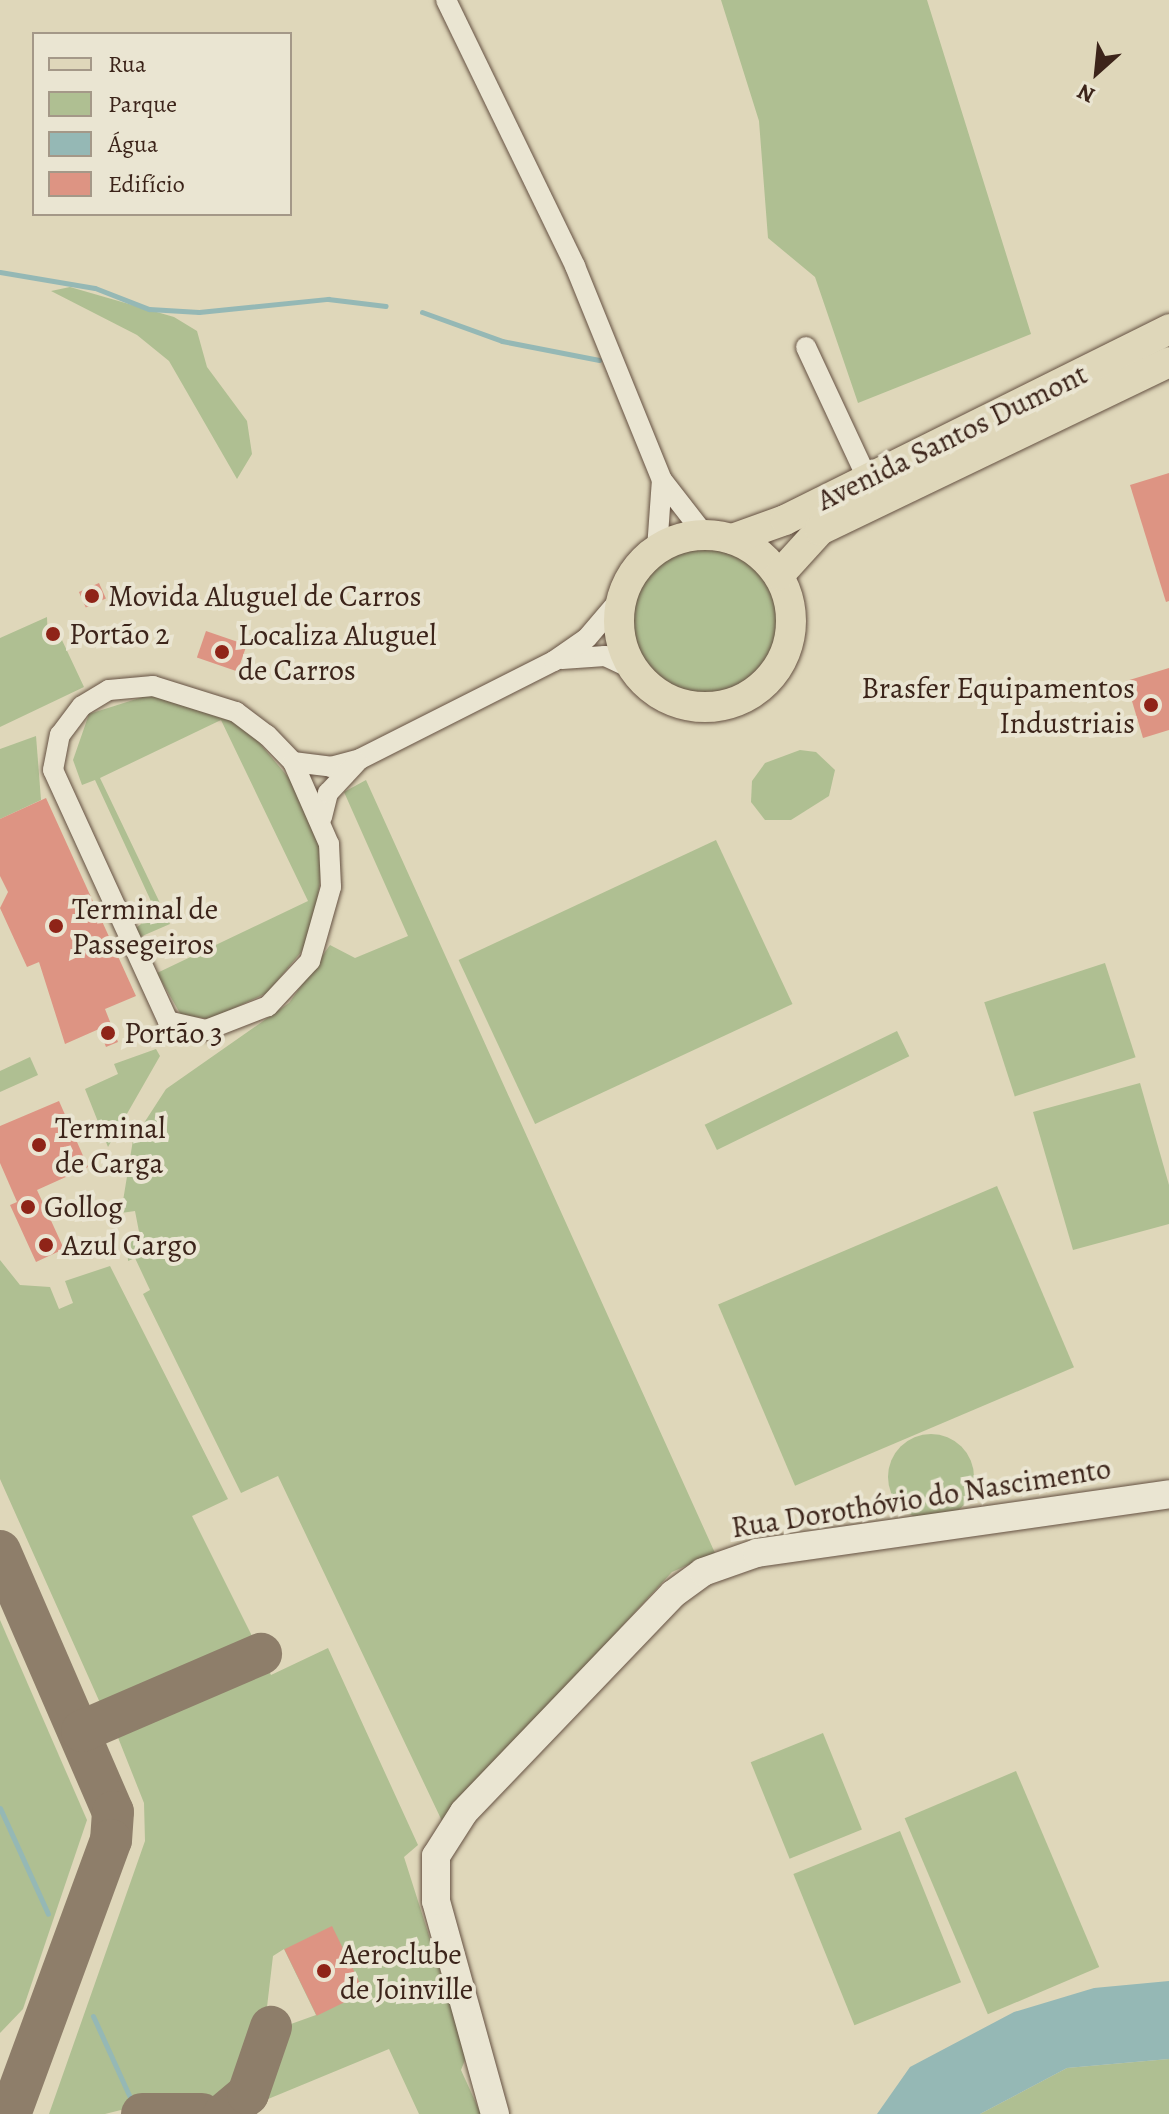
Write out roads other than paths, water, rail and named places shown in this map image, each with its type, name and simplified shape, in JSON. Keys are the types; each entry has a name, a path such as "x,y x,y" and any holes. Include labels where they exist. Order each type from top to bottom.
{"main road":[{"name":"Avenida Santos Dumont","path":"718,536 868,480 1169,329"},
{"name":"Avenida Santos Dumont","path":"779,575 820,530 1169,362"},
{"path":"718,536 779,575 792,627 786,654 751,695 698,707 673,701 633,669 620,635 621,598 657,549 718,536"}],"street":[{"path":"446,0 575,266 662,480 718,536"},
{"path":"806,347 868,480"},
{"path":"657,549 662,480"},
{"path":"293,762 331,767 360,759 554,661 587,638 621,598"},
{"path":"554,661 605,656 633,669"},
{"path":"153,686 236,712 293,762 322,817 331,887 310,961 268,1006 232,1023 206,1030 168,1021 58,792 60,735 100,694 153,686"},
{"path":"322,817 328,793 360,759"},
{"name":"Rua Dorothóvio do Nascimento","path":"495,2114 436,1901 434,1866 464,1812 703,1572 757,1553 1169,1494"}],"water":[{"path":"1169,1981 1169,2059 1067,2068 980,2114 877,2114 910,2067 1014,2012 1094,1988"}],"waterway":[{"path":"0,272 95,288 149,309 199,312 328,299 386,306"},
{"path":"422,312 502,341 599,360"},
{"path":"0,1808 48,1914"},
{"path":"93,2016 129,2095"}],"place":[{"name":"Movida Aluguel de Carros","path":"92,596"},
{"name":"Portão 2","path":"53,634"},
{"name":"Localiza Aluguel de Carros","path":"222,652"},
{"name":"Brasfer Equipamentos Industriais","path":"1151,705"},
{"name":"Terminal de Passegeiros","path":"56,926"},
{"name":"Portão 3","path":"108,1033"},
{"name":"Terminal de Carga","path":"39,1145"},
{"name":"Gollog","path":"28,1207"},
{"name":"Azul Cargo","path":"46,1245"},
{"name":"Aeroclube de Joinville","path":"324,1971"}]}
